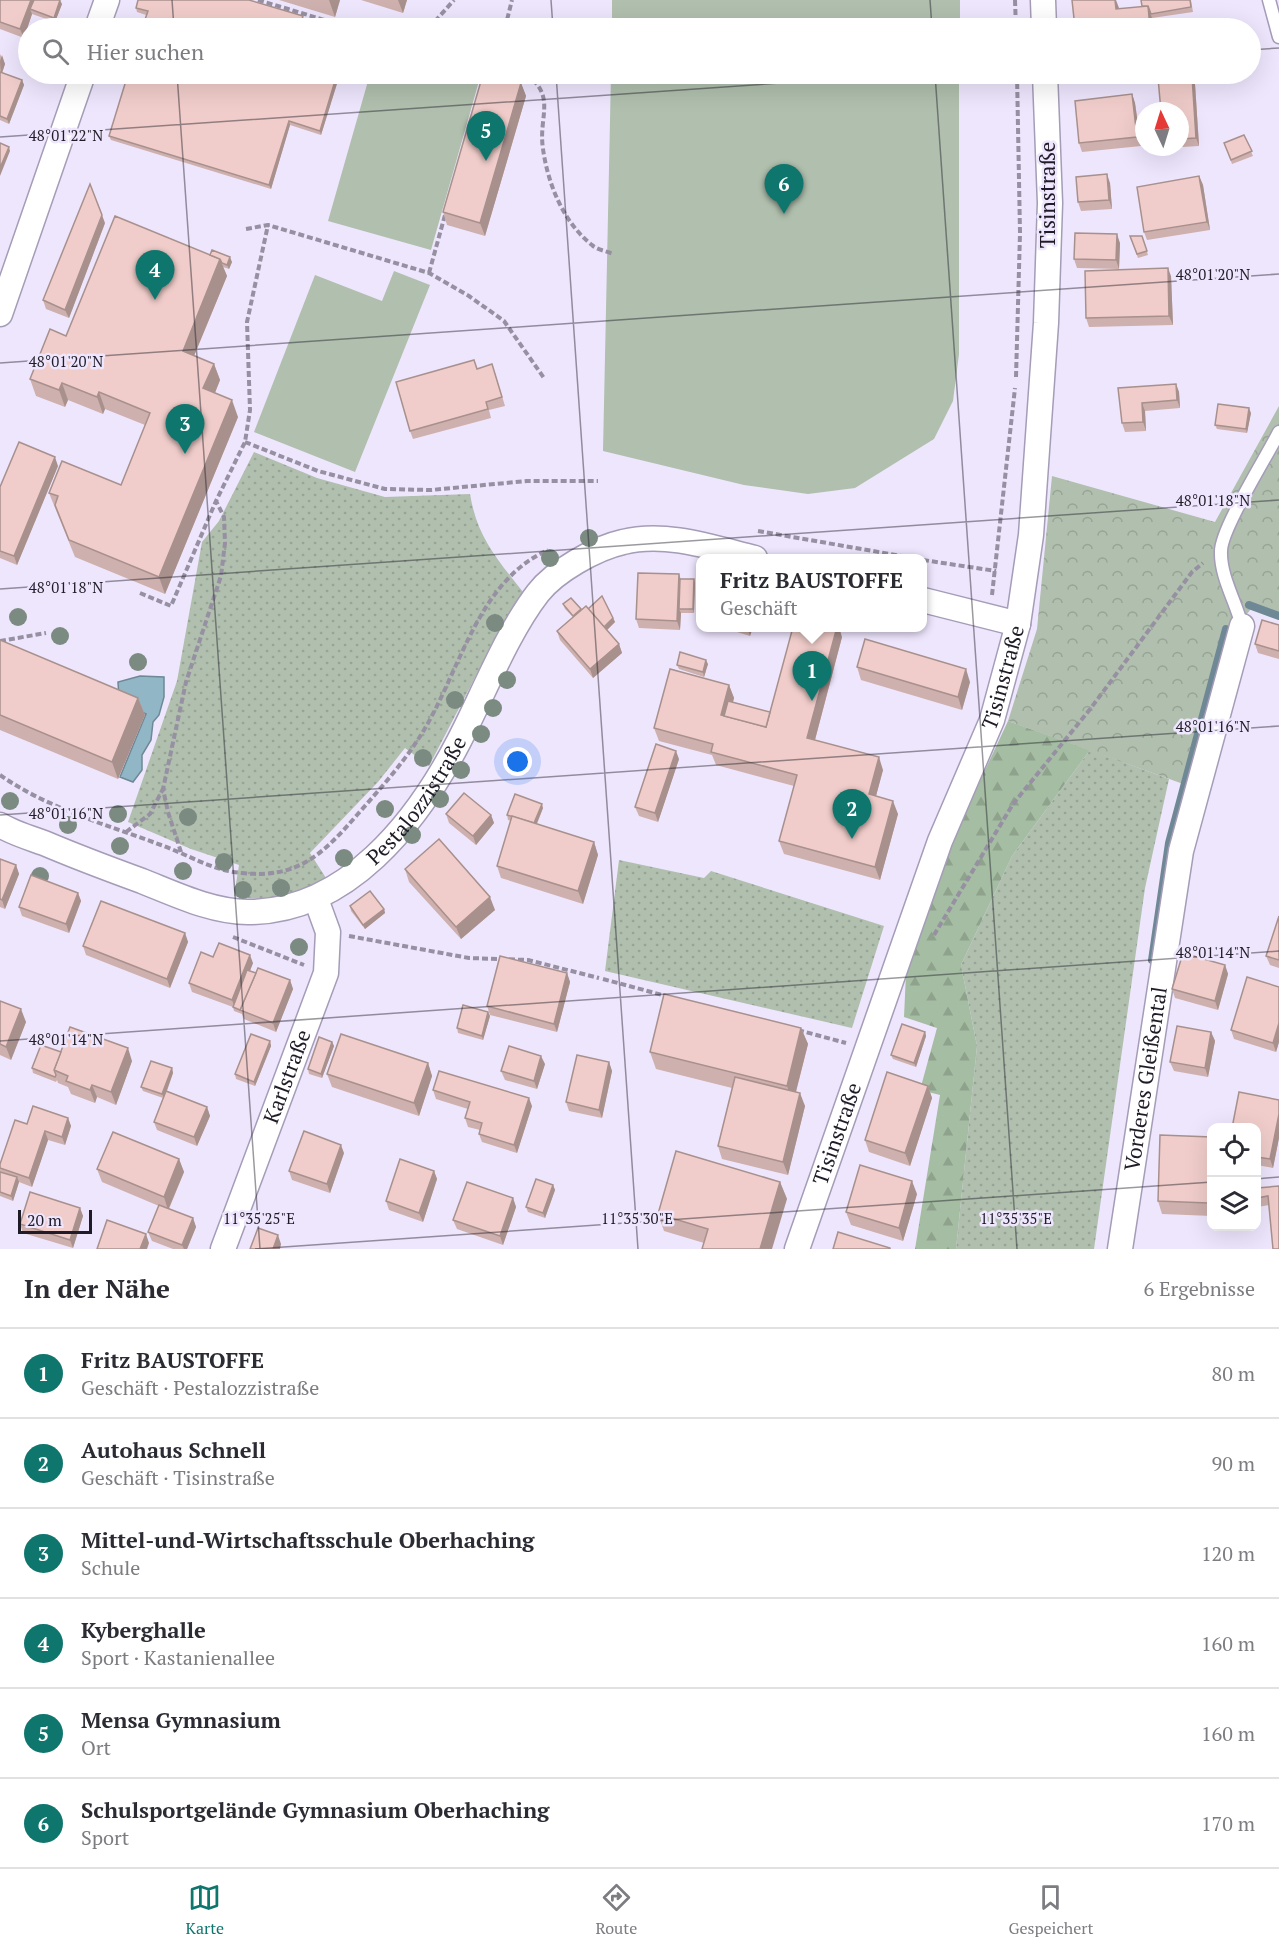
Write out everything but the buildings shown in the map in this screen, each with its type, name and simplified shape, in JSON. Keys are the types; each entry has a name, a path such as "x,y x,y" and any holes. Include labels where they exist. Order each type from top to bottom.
{"street":[{"path":"101,18 107,0"},
{"path":"1042,0 1043,18"},
{"path":"0,314 80,84"},
{"name":"Tisinstraße","path":"796,1249 940,841 992,720 1018,624 1031,535 1046,323 1050,203 1045,84"},
{"name":"Pestalozzistraße","path":"0,825 197,902 245,913 290,909 340,887 372,860 420,806 458,743 504,650 539,592 577,560 624,542 663,539 703,545 739,554"},
{"path":"927,601 1018,624"},
{"name":"Vorderes Gleißental","path":"1120,1249 1181,851 1242,626"},
{"name":"Karlstraße","path":"223,1249 326,973 328,932 316,899"}],"lane":[{"path":"1269,0 1279,37"},
{"name":"Vorderes Gleißental","path":"1242,626 1224,573 1221,550 1227,529 1279,432"}],"path":[{"path":"258,0 318,18"},
{"path":"436,18 454,0"},
{"path":"508,18 513,0"},
{"path":"1015,0 1016,18"},
{"path":"539,84 546,98 543,148 556,201 593,247 613,254"},
{"path":"988,616 996,571 1016,381 1020,233 1017,84"},
{"path":"429,273 448,207"},
{"path":"140,593 171,606 216,501 245,442 250,410 247,322 268,225"},
{"path":"246,229 268,225 429,273 469,296 504,321 544,378"},
{"path":"245,442 318,471 385,489 431,490 527,480 598,481"},
{"path":"182,853 163,789 165,769 186,682 221,576 225,543 224,517 216,501"},
{"path":"934,936 1013,804 1091,708 1192,572 1221,550"},
{"path":"927,561 996,571"},
{"path":"0,775 25,793 182,853 211,867 241,873 286,871 316,858 384,784 418,740 482,614 517,569"},
{"path":"0,641 45,633"},
{"path":"125,832 150,814 163,789"},
{"path":"328,932 469,958 528,960 668,996"},
{"path":"793,1029 838,1041"}],"green space":[{"path":"612,0 960,0 960,18 612,18"},
{"path":"367,84 478,84 431,250 328,221"},
{"path":"611,84 959,84 959,354 953,401 934,439 855,488 808,494 744,485 603,451"},
{"path":"394,271 430,285 355,472 254,432 315,275 382,301"},
{"path":"1279,406 1279,619 1251,609 1231,633 1186,785 1008,721 1037,629 1052,476 1215,522"},
{"path":"254,452 317,478 385,497 470,494 478,523 489,547 523,592 495,639 429,766 405,748 378,782 310,853 326,878 292,893 259,899 234,896 239,865 191,849 128,822 177,681 202,542 219,521"},
{"path":"1008,721 1090,750 1012,856 961,965 977,1046 956,1249 915,1249 940,1095 920,1090 937,1028 904,1017 906,973 950,845"},
{"path":"1090,750 1169,779 1145,888 1094,1249 956,1249 977,1046 961,965 1012,856"},
{"path":"619,860 704,878 711,871 884,926 852,1028 605,971"}],"water":[{"path":"140,676 164,677 164,697 159,715 153,722 151,740 142,755 142,770 133,782 120,777 146,714 128,706 119,698 118,682"}],"waterway":[{"path":"1249,605 1279,616"},
{"path":"1152,960 1169,843 1226,629"}],"place":[{"name":"Mensa Gymnasium","path":"486,161"},
{"name":"Schulsportgelände Gymnasium Oberhaching","path":"784,214"},
{"name":"Kyberghalle","path":"155,300"},
{"name":"Mittel-und-Wirtschaftsschule Oberhaching","path":"185,454"},
{"name":"Fritz BAUSTOFFE","path":"812,701"},
{"name":"Autohaus Schnell","path":"852,839"}]}
